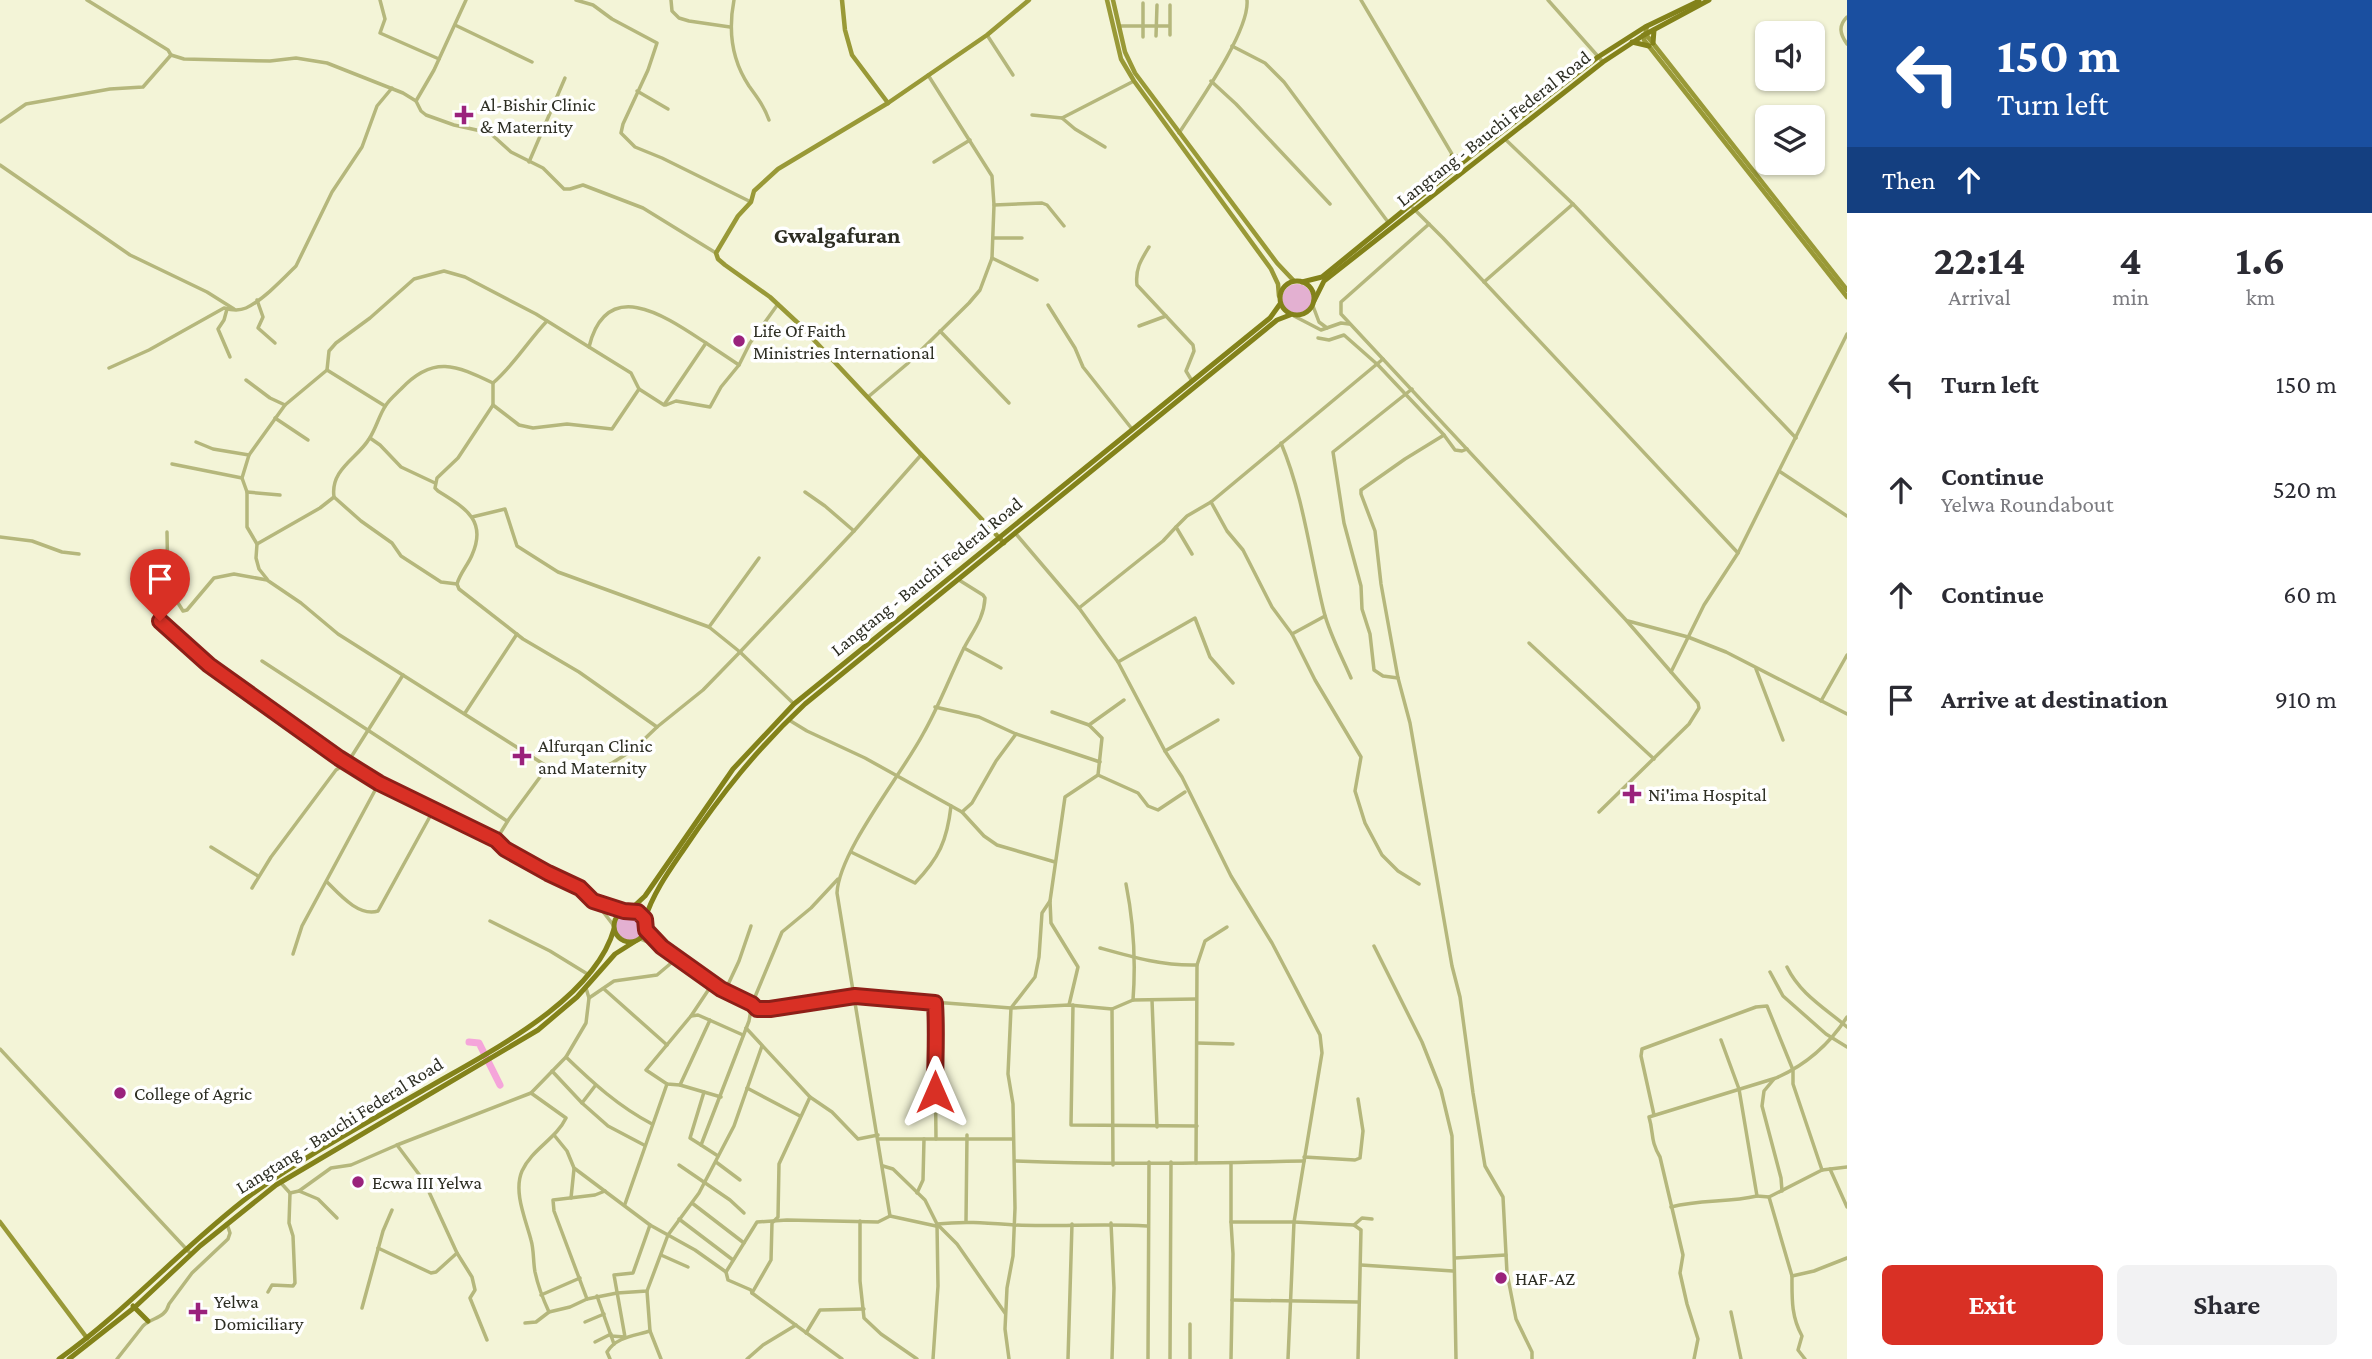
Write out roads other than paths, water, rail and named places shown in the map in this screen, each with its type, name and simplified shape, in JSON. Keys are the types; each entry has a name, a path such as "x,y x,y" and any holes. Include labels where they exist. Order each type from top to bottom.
{"main road":[{"name":"Langtang - Bauchi Federal Road","path":"1313,303 1324,281 1415,210 1460,168 1466,159 1635,34 1702,0"},
{"name":"Langtang - Bauchi Federal Road","path":"1302,282 1322,276 1409,204 1504,138 1601,59 1709,0"},
{"path":"1632,42 1651,44 1654,30"},
{"path":"1452,156 1466,159"},
{"path":"1294,281 1302,282 1313,291 1313,303 1305,314 1292,315 1280,304 1279,296 1284,286 1294,281"},
{"name":"Langtang - Bauchi Federal Road","path":"627,911 645,896 733,769 794,704 1270,318 1280,304"},
{"name":"Langtang - Bauchi Federal Road","path":"645,919 654,896 713,805 744,766 789,720 911,616 959,580 1266,329 1278,320 1292,315"},
{"path":"69,1359 135,1307 188,1251 281,1183 480,1060 547,1024 586,988 615,954 637,940 646,930 645,919 638,912 627,911 618,916 608,949 589,975 542,1018 491,1054"},
{"path":"614,928 620,939 637,940"},
{"name":"Langtang - Bauchi Federal Road","path":"59,1359 129,1302 229,1213 276,1178 480,1060"},
{"path":"129,1302 148,1321"}],"street":[{"path":"87,0 171,55 184,59 270,61 302,58 327,63 392,88 416,101 426,115 454,125 485,131 529,162 543,168 564,188 583,185 643,208 716,253 725,265 778,304 1004,543"},
{"path":"380,0 385,19 380,33 439,60"},
{"path":"416,101 439,60 466,0"},
{"path":"576,0 593,5 612,19 656,41 648,70 621,128 625,139 635,147 751,202"},
{"path":"671,0 672,11 679,18 730,27"},
{"path":"734,0 731,41 738,65 769,120"},
{"path":"842,0 845,30 852,55 888,103"},
{"path":"716,253 738,216 751,202 754,191 778,169 888,103 987,35 1030,0"},
{"path":"1107,0 1121,59 1134,81 1271,269 1278,284 1279,296"},
{"path":"1113,0 1125,52 1135,73 1277,263 1294,281"},
{"path":"1174,137 1232,46 1242,26 1248,6 1247,0"},
{"path":"1361,0 1460,168"},
{"path":"1548,0 1601,59"},
{"path":"1143,3 1143,37"},
{"path":"1156,36 1157,5"},
{"path":"1170,5 1170,36"},
{"path":"1847,17 1840,25 1847,44"},
{"path":"455,25 532,62"},
{"path":"1119,26 1169,26"},
{"path":"1647,26 1644,40 1651,44 1847,290"},
{"path":"1635,34 1644,35"},
{"path":"987,35 1013,75"},
{"path":"1651,44 1847,297"},
{"path":"1232,46 1265,63 1284,82 1388,222"},
{"path":"0,122 26,104 110,89 143,87 171,55"},
{"path":"868,397 975,297 992,258 992,176 928,75"},
{"path":"529,162 565,78"},
{"path":"1062,118 1134,81"},
{"path":"1211,81 1260,128 1330,204"},
{"path":"109,368 149,350 215,313 248,307 296,267 332,192 362,147 377,106 392,88"},
{"path":"637,90 668,109"},
{"path":"1032,114 1062,118 1105,147"},
{"path":"1504,138 1573,204 1796,438"},
{"path":"934,162 971,140"},
{"path":"0,165 130,255 207,292 236,310"},
{"path":"994,205 1042,203 1047,205 1064,226"},
{"path":"1409,204 1738,553"},
{"path":"1484,282 1573,204"},
{"path":"1429,224 1341,302 1341,313 1626,620 1679,683 1694,696 1699,708 1689,724 1599,812"},
{"path":"994,238 1022,238"},
{"path":"1149,247 1140,262 1136,275 1137,285 1193,345 1194,351 1186,371 1192,382"},
{"path":"992,258 1037,280"},
{"path":"664,405 639,389 631,373 547,321 465,277 444,271 414,279 370,318 335,343 329,351 327,370 285,405 249,455 242,478 247,492 247,527 257,544 256,558 259,569 267,580 301,603 338,634 545,765 570,775 602,768 633,750 703,690 854,531 921,456"},
{"path":"257,300 263,317 258,328 275,343"},
{"path":"1313,303 1319,322 1329,329"},
{"path":"664,405 676,401 710,407 778,304"},
{"path":"1048,305 1075,348 1083,367 1132,429"},
{"path":"589,347 605,316 629,306 637,306 663,315 739,365"},
{"path":"227,309 218,328 230,357"},
{"path":"1292,315 1321,330 1341,323 1351,324"},
{"path":"1139,326 1166,316"},
{"path":"457,584 472,555 476,528 472,517 460,504 435,488 435,483 464,450 493,405 493,383 509,369 547,321"},
{"path":"940,331 1009,402"},
{"path":"1671,672 1704,605 1738,553 1847,334"},
{"path":"1318,338 1329,340 1344,335 1378,365 1455,450 1467,449"},
{"path":"664,405 706,343"},
{"path":"1079,608 1163,541 1187,516 1211,502 1383,359"},
{"path":"457,584 441,582 401,556 392,543 334,497 333,490 344,464 370,438 385,406 410,380 428,369 442,365 463,368 493,383"},
{"path":"327,370 385,406"},
{"path":"246,380 270,398 285,405"},
{"path":"493,405 519,425 533,428 567,424 612,429 639,389"},
{"path":"1398,678 1383,676 1374,670 1370,634 1362,609 1361,586 1344,523 1333,452 1412,389"},
{"path":"275,418 308,440"},
{"path":"1444,435 1361,490 1375,531 1381,584 1398,678 1410,723 1452,966 1460,997 1485,1166 1503,1198 1506,1255 1516,1319 1532,1352 1532,1359"},
{"path":"370,438 401,467 435,483"},
{"path":"196,442 213,449 249,455"},
{"path":"1281,443 1306,522 1325,616 1351,678"},
{"path":"172,464 242,478"},
{"path":"1779,471 1847,516"},
{"path":"247,492 279,495"},
{"path":"804,492 854,531"},
{"path":"257,544 334,497"},
{"path":"1211,502 1227,531 1243,550 1272,607 1292,634 1315,680 1361,757 1354,791 1365,823 1382,855 1398,871 1419,884"},
{"path":"472,517 505,509 517,546 558,572 709,627 740,652 794,704"},
{"path":"1176,527 1192,554"},
{"path":"167,532 168,587 185,612 214,578 229,574 267,580"},
{"path":"1016,533 1079,608 1118,662 1165,751 1182,777 1231,876 1272,943 1320,1035 1322,1053 1294,1222 1289,1359"},
{"path":"0,537 32,541 62,552 79,554"},
{"path":"709,627 759,558"},
{"path":"701,1145 746,1028 752,1004 782,932 811,908 838,879 851,852 924,734 964,648 980,622 985,598 959,580"},
{"path":"457,584 459,589 517,634 579,672 657,727"},
{"path":"176,602 160,619 163,626 219,673 379,783 496,840 505,849 580,888 614,928"},
{"path":"1292,634 1325,616"},
{"path":"1118,662 1195,618 1198,619 1210,657 1233,683"},
{"path":"1626,620 1689,637 1847,714"},
{"path":"465,713 517,634"},
{"path":"1529,643 1654,759"},
{"path":"964,648 1001,668"},
{"path":"1821,701 1847,655"},
{"path":"262,661 507,821"},
{"path":"1755,667 1783,740"},
{"path":"252,888 336,770 348,762 403,675"},
{"path":"1089,725 1124,700"},
{"path":"935,707 979,717 1016,734 1100,762"},
{"path":"1052,712 1089,725 1102,738 1098,775 1065,797 1051,901 1051,923 1078,967 1071,1005 1071,1125 1197,1126"},
{"path":"789,720 962,812 984,836 997,845 1055,862"},
{"path":"1165,751 1218,720"},
{"path":"962,812 972,803 996,761 1016,734"},
{"path":"496,840 543,773 545,765"},
{"path":"1098,775 1138,793 1148,806 1158,810 1185,792"},
{"path":"293,954 302,926 379,783"},
{"path":"851,852 915,883 934,863 947,832 952,806"},
{"path":"326,882 360,909 374,913 379,911 433,811"},
{"path":"211,847 258,876"},
{"path":"838,879 837,893 890,1216"},
{"path":"1126,884 1134,923 1136,960 1133,1000"},
{"path":"593,901 627,911"},
{"path":"1009,1359 1006,1315 1014,1225 1015,1161 1009,1074 1011,1007 1035,977 1042,913 1051,901"},
{"path":"490,921 550,951 589,975"},
{"path":"725,991 740,961 751,926"},
{"path":"1196,1163 1197,965 1205,941 1227,927"},
{"path":"646,930 677,958 757,1009 855,996 1011,1007 1071,1005 1112,1009 1133,1000 1196,999"},
{"path":"637,940 662,947"},
{"path":"1374,946 1422,1042 1441,1090 1452,1136 1456,1359"},
{"path":"1100,948 1136,960 1183,966 1197,965"},
{"path":"589,999 619,979 657,975 677,958"},
{"path":"1787,967 1794,982 1819,1006 1845,1025"},
{"path":"1770,972 1783,996 1831,1037 1847,1047"},
{"path":"713,983 691,1016 646,1070 667,1084 680,1085 720,1097"},
{"path":"290,1193 299,1191 331,1168 351,1165 531,1093 566,1057 586,1023 589,999 586,988"},
{"path":"604,989 667,1045"},
{"path":"1152,1000 1157,1127"},
{"path":"935,1003 936,1139"},
{"path":"1654,1115 1641,1056 1642,1049 1756,1007 1767,1006 1793,1070 1793,1084 1822,1170"},
{"path":"1112,1009 1113,1165"},
{"path":"691,1016 698,1015 743,1035"},
{"path":"1694,1359 1698,1339 1680,1273 1683,1255 1660,1157 1652,1144 1649,1117 1776,1078 1793,1070 1817,1054 1845,1025 1847,1017"},
{"path":"680,1085 710,1020"},
{"path":"746,1028 810,1097 832,1112 858,1139 1013,1139"},
{"path":"1721,1040 1739,1088 1757,1196"},
{"path":"1197,1043 1233,1044"},
{"path":"661,1359 650,1331 647,1291 668,1235 692,1203 734,1126 762,1046"},
{"path":"0,1049 188,1251"},
{"path":"566,1057 595,1086 627,1111 652,1124"},
{"path":"552,1071 608,1126 644,1144"},
{"path":"1776,1078 1764,1091 1762,1106 1781,1178 1782,1192"},
{"path":"624,1204 667,1084"},
{"path":"582,1103 595,1086"},
{"path":"747,1088 800,1116"},
{"path":"704,1092 690,1138 718,1156"},
{"path":"531,1093 566,1118 554,1135 534,1152 522,1171 520,1180 535,1270 541,1295 549,1312"},
{"path":"752,1293 771,1260 772,1223 778,1217 779,1164 810,1097"},
{"path":"1015,1161 1113,1165 1149,1162 1355,1160 1360,1157 1363,1131 1358,1099"},
{"path":"554,1135 574,1168 650,1225 695,1250 726,1272 728,1280 751,1290 839,1358"},
{"path":"967,1221 968,1137"},
{"path":"917,1193 923,1180 924,1139"},
{"path":"397,1145 424,1181 457,1253 472,1277 475,1290 470,1298 487,1340"},
{"path":"716,1161 740,1180"},
{"path":"1148,1359 1149,1162"},
{"path":"1170,1359 1171,1162"},
{"path":"1231,1163 1231,1359"},
{"path":"679,1165 730,1200 744,1213"},
{"path":"883,1166 893,1169 925,1200 936,1225 938,1286 933,1359"},
{"path":"1671,1206 1693,1201 1733,1202 1757,1196 1769,1197 1822,1170 1847,1167"},
{"path":"571,1198 574,1168"},
{"path":"1830,1169 1847,1206"},
{"path":"268,1292 272,1285 293,1286 295,1283 293,1236 289,1223 290,1193 281,1183"},
{"path":"299,1191 318,1199 337,1218"},
{"path":"587,1299 554,1211 553,1200 595,1195 606,1191"},
{"path":"1769,1197 1792,1276 1792,1306 1795,1322 1802,1336 1798,1350 1805,1359"},
{"path":"692,1203 744,1243"},
{"path":"362,1308 378,1248 392,1210"},
{"path":"726,1272 757,1222 878,1222 890,1216 936,1225 967,1221 1014,1225 1111,1223 1147,1226"},
{"path":"679,1219 733,1261"},
{"path":"1354,1226 1362,1219 1371,1219"},
{"path":"860,1221 860,1281 864,1318 881,1334 917,1359"},
{"path":"0,1222 87,1338"},
{"path":"1231,1222 1294,1222 1354,1226 1361,1230 1358,1359"},
{"path":"1111,1223 1114,1288 1112,1359"},
{"path":"117,1359 148,1321 158,1319 167,1310 192,1273 228,1239 230,1233 227,1224"},
{"path":"1068,1359 1072,1224"},
{"path":"625,1337 614,1275 633,1273 650,1225"},
{"path":"936,1225 957,1244 1006,1315"},
{"path":"378,1248 431,1273 436,1272 457,1253"},
{"path":"661,1255 688,1267"},
{"path":"1455,1258 1506,1255"},
{"path":"1792,1276 1847,1258"},
{"path":"1361,1265 1453,1271"},
{"path":"541,1295 580,1278"},
{"path":"525,1323 536,1322 549,1312 597,1296 647,1291"},
{"path":"597,1296 614,1344"},
{"path":"1232,1300 1358,1302"},
{"path":"806,1333 820,1310 864,1309"},
{"path":"1731,1312 1741,1359"},
{"path":"585,1322 604,1314"},
{"path":"1190,1324 1190,1359"},
{"path":"747,1359 796,1325"},
{"path":"595,1342 611,1336 625,1337 650,1331"},
{"path":"610,1359 607,1352 625,1337"}],"waterway":[{"path":"469,1042 479,1043 500,1085"}],"place":[{"name":"Al-Bishir Clinic & Maternity","path":"464,115"},
{"name":"Life Of Faith Ministries International","path":"739,341"},
{"name":"Alfurqan Clinic and Maternity","path":"522,756"},
{"name":"Ni'ima Hospital","path":"1632,794"},
{"name":"College of Agric","path":"120,1093"},
{"name":"Ecwa III Yelwa","path":"358,1182"},
{"name":"HAF-AZ","path":"1501,1278"},
{"name":"Yelwa Domiciliary","path":"198,1312"}],"district":[{"name":"Gwalgafuran","path":"837,235"}]}
